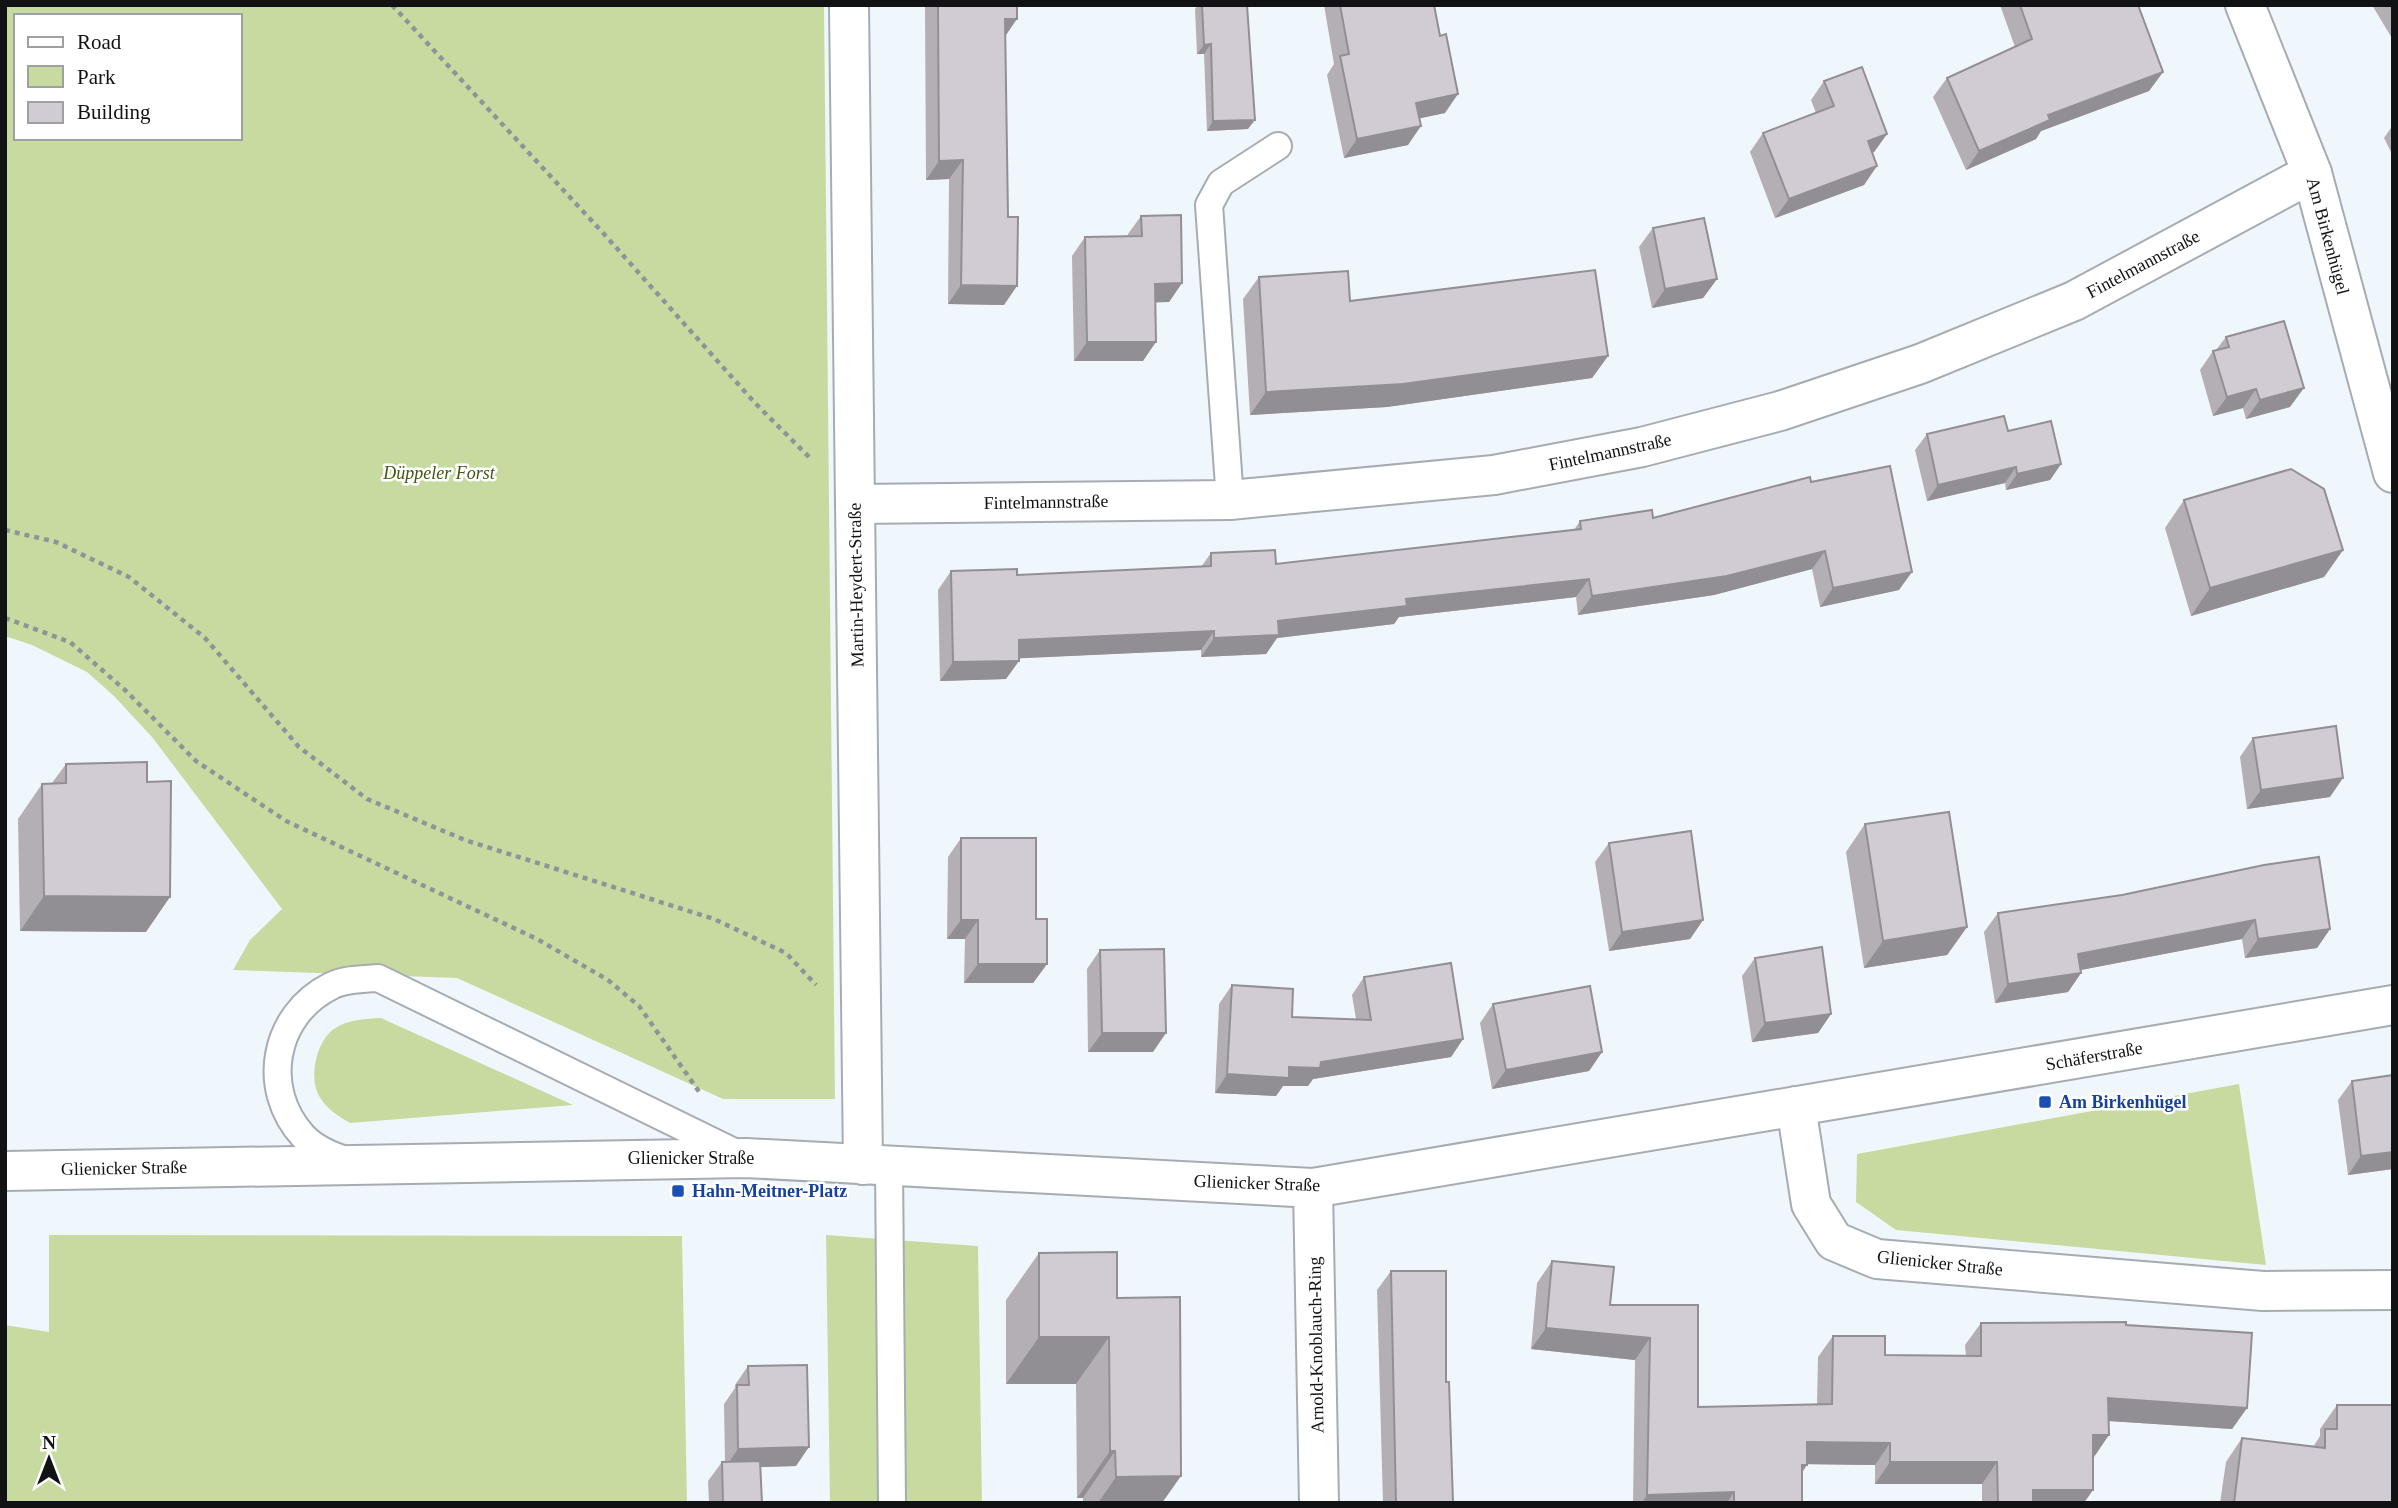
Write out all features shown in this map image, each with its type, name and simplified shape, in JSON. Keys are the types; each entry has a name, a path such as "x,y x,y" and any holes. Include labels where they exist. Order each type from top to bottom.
{"street":[{"name":"Martin-Heydert-Straße","path":"849,5 855,504 876,1165"},
{"name":"Am Birkenhügel","path":"2245,5 2312,173 2393,473"},
{"name":"Fintelmannstraße","path":"855,504 1230,500 1494,475 1642,447 1780,411 1920,365 2074,301 2312,173"},
{"name":"Schäferstraße","path":"1796,1106 2393,1005"},
{"name":"Glienicker Straße","path":"5,1171 746,1157 1312,1188 1796,1106 1811,1204 1834,1241 1877,1259 2263,1291 2393,1290"},
{"name":"Arnold-Knoblauch-Ring","path":"1312,1188 1319,1503"}],"lane":[{"path":"1230,500 1209,205 1221,183 1278,146"},
{"path":"354,1163 327,1154 304,1138 287,1114 278,1091 276,1067 290,1022 309,1001 332,986 378,978 746,1157"},
{"path":"876,1165 892,1503"}],"path":[{"path":"392,5 604,234 755,403 855,504"},
{"path":"5,530 56,542 129,577 205,638 299,747 367,799 465,840 703,915 786,953"},
{"path":"5,618 70,642 125,690 196,761 286,821 537,939 608,980 639,1006 708,1103"}],"green space":[{"name":"Düppeler Forst","path":"5,5 824,5 835,1099 723,1099 457,978 233,970 250,940 282,909 152,737 114,696 87,672 32,645 5,636"},
{"path":"381,1018 573,1105 350,1123 328,1107 318,1094 314,1078 316,1059 323,1041 334,1029 351,1021"},
{"path":"2239,1084 2266,1265 1896,1230 1856,1202 1857,1154"},
{"path":"49,1235 682,1236 687,1503 5,1503 5,1325 49,1332"},
{"path":"826,1235 978,1246 982,1503 830,1503"}],"building":[{"path":"938,5 1017,5 1017,19 1005,19 1008,217 1018,217 1017,286 961,285 963,160 939,161"},
{"path":"1202,5 1247,5 1255,120 1213,121 1211,44 1204,45"},
{"path":"1340,5 1434,5 1440,36 1446,34 1458,94 1416,103 1421,126 1357,139 1340,56 1349,54"},
{"path":"2020,5 2138,5 2163,72 2048,115 2050,120 1979,151 1947,78 2032,39"},
{"path":"1862,67 1887,134 1868,141 1877,166 1789,199 1763,133 1834,106 1824,81"},
{"path":"1181,215 1182,283 1155,284 1156,342 1087,342 1085,237 1142,236 1141,216"},
{"path":"1704,218 1717,279 1665,289 1653,228"},
{"path":"1595,270 1608,356 1403,384 1266,392 1259,277 1348,271 1350,301"},
{"path":"2284,321 2304,388 2260,400 2256,389 2227,397 2213,351 2229,347 2226,337"},
{"path":"2004,416 2008,431 2051,421 2061,464 2017,474 2016,467 1938,485 1927,434"},
{"path":"1890,466 1912,572 1833,588 1825,551 1727,576 1592,596 1589,579 1406,599 1407,606 1278,621 1279,635 1214,638 1214,631 1019,640 1019,661 953,662 951,571 1017,569 1017,575 1211,566 1211,553 1275,550 1276,564 1581,529 1580,521 1652,510 1653,518 1810,477 1811,482"},
{"path":"2291,469 2324,489 2343,550 2210,588 2184,500"},
{"path":"2336,726 2343,778 2261,790 2253,738"},
{"path":"147,762 147,782 171,781 170,897 44,896 42,784 66,783 66,764"},
{"path":"1949,812 1967,927 1883,941 1865,824"},
{"path":"1691,831 1703,920 1622,932 1609,843"},
{"path":"961,838 1036,838 1036,919 1047,919 1047,964 978,964 978,920 961,920"},
{"path":"2319,857 2330,929 2258,939 2255,920 2078,954 2081,973 2008,984 1998,913 2122,895 2264,865"},
{"path":"1822,947 1831,1014 1765,1023 1755,958"},
{"path":"1164,949 1166,1033 1102,1033 1100,950"},
{"path":"1451,963 1463,1039 1321,1062 1320,1068 1289,1067 1289,1078 1227,1074 1232,985 1293,989 1292,1017 1371,1020 1364,977"},
{"path":"1590,986 1602,1052 1506,1070 1493,1004"},
{"path":"2393,1075 2393,1152 2361,1156 2352,1081"},
{"path":"1117,1252 1117,1298 1180,1297 1181,1476 1116,1477 1115,1451 1110,1451 1109,1337 1039,1337 1039,1253"},
{"path":"1552,1261 1614,1267 1610,1305 1698,1305 1698,1407 1832,1404 1833,1336 1885,1336 1885,1355 1981,1356 1981,1323 2126,1322 2126,1325 2252,1333 2247,1408 2108,1398 2109,1435 2093,1435 2093,1490 2033,1490 2033,1503 1998,1503 1997,1462 1890,1462 1890,1443 1807,1442 1807,1465 1802,1465 1802,1503 1734,1503 1734,1492 1647,1495 1650,1338 1546,1328"},
{"path":"1391,1271 1446,1271 1446,1382 1449,1382 1453,1503 1396,1503"},
{"path":"807,1365 809,1447 738,1449 737,1385 749,1385 748,1366"},
{"path":"2337,1405 2393,1405 2393,1503 2234,1503 2242,1438 2325,1448 2325,1429 2337,1429"},
{"path":"760,1461 762,1503 723,1503 722,1462"}],"place":[{"name":"Am Birkenhügel","path":"2045,1102"},
{"name":"Hahn-Meitner-Platz","path":"678,1191"}]}
